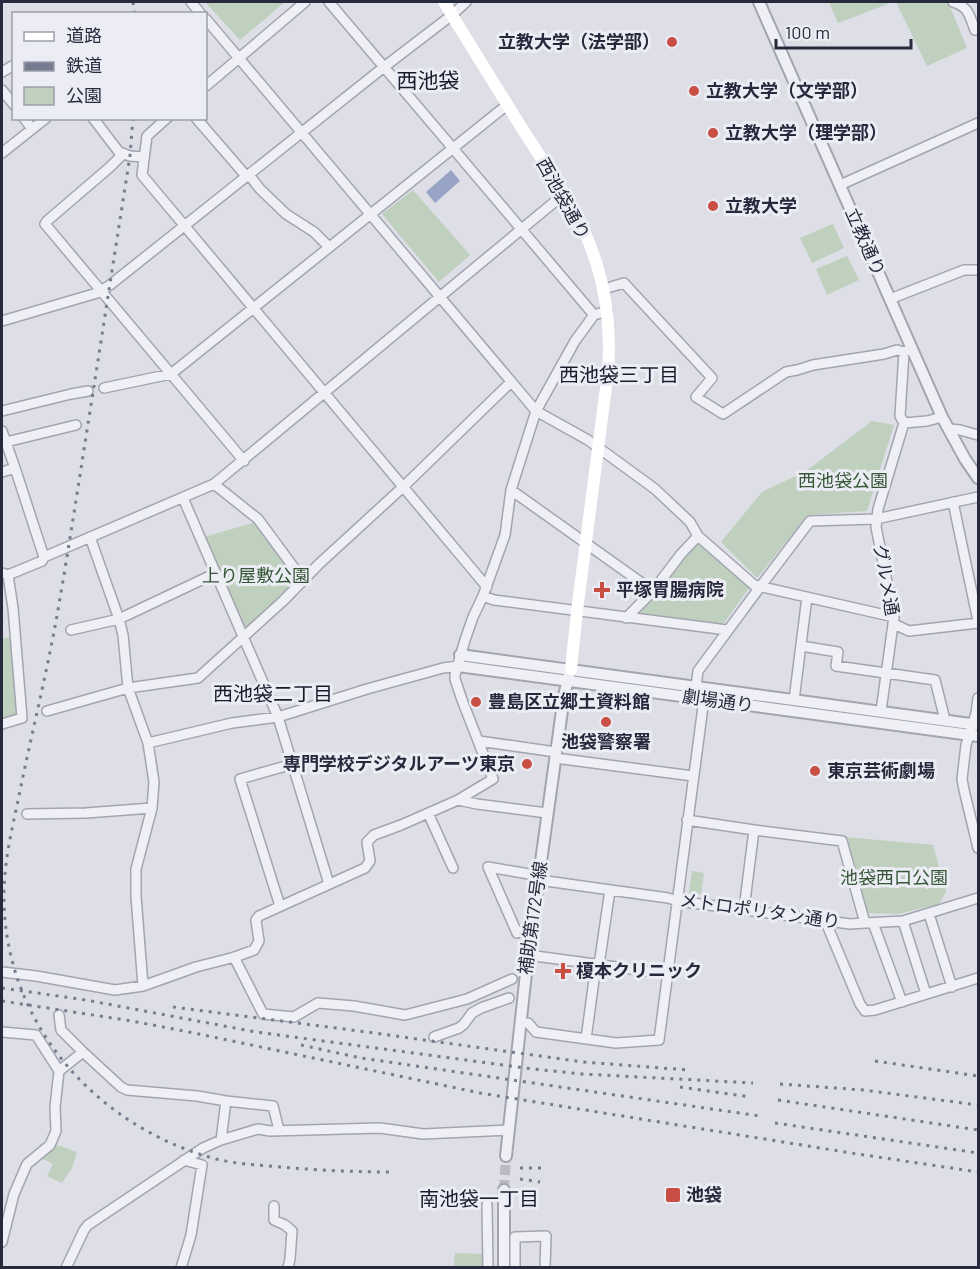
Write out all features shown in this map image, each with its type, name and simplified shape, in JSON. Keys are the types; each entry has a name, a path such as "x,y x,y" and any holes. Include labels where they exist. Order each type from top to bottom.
{"main road":[{"name":"西池袋通り","path":"444,2 580,222 594,255 604,289 609,351 569,675"}],"street":[{"path":"207,85 305,2"},
{"path":"329,2 594,315"},
{"path":"2,321 101,292 466,2"},
{"name":"立教通り","path":"759,2 890,299 908,350 942,417 978,478"},
{"path":"952,2 962,5 967,10 975,30 978,30"},
{"path":"207,20 537,411 588,440 662,495 690,522 698,536 754,585 894,620 909,632 978,622 953,502"},
{"path":"2,90 12,102"},
{"path":"104,388 171,374 507,105"},
{"path":"25,120 32,129"},
{"path":"2,153 43,120"},
{"path":"95,120 119,152 144,157"},
{"path":"165,120 147,136 142,175 403,487 485,592 494,600 727,630"},
{"path":"198,120 260,189 286,214 314,232 328,248"},
{"path":"840,185 978,123"},
{"path":"123,154 45,223 244,461"},
{"path":"2,724 22,718 13,608 5,574 42,561 44,557 214,484 564,194"},
{"path":"890,299 964,270 978,270"},
{"path":"604,289 624,283 712,378 696,397 723,414 786,372 813,365 908,350 900,416 904,423 876,519"},
{"path":"2,972 115,990 143,986 254,950 259,941 256,920 259,916 365,868 370,861 367,842 374,835 458,800 493,779 455,679 459,661 473,617 485,592 505,535 511,490 537,411 575,341 594,315 607,311"},
{"path":"47,711 129,688 198,678 403,487 511,382"},
{"path":"2,411 88,391"},
{"path":"904,423 942,417"},
{"path":"6,442 76,425"},
{"path":"949,429 978,435"},
{"path":"2,431 44,557"},
{"path":"2,472 15,468"},
{"path":"214,484 258,519 303,580"},
{"path":"511,490 653,591"},
{"path":"528,1023 536,1032 586,1039 616,1042 659,1040 704,699 696,687 699,671 727,630 810,521 876,519 978,497"},
{"path":"183,498 278,717 329,884"},
{"name":"グルメ通","path":"876,519 894,620 880,711"},
{"path":"626,618 653,591 698,536"},
{"path":"90,537 119,619 129,688 148,743 154,782 152,808 136,869 143,986"},
{"path":"71,630 119,619 216,573"},
{"path":"794,700 807,597"},
{"path":"801,646 838,652 836,666 935,680 945,720"},
{"path":"148,743 232,723 278,717 443,668 459,661"},
{"name":"劇場通り","path":"459,661 569,675 696,687 880,711 945,720 975,730"},
{"name":"劇場通り","path":"569,675 704,699 975,730"},
{"name":"補助第172号線","path":"506,1156 528,955 555,755 569,675"},
{"path":"978,698 975,730 966,745 963,766 963,786 978,848"},
{"path":"479,741 693,776"},
{"path":"280,906 240,779 293,764"},
{"path":"458,800 547,813"},
{"path":"27,814 86,813 152,808"},
{"path":"428,813 453,868"},
{"path":"687,820 842,841 869,923 902,1002"},
{"path":"744,909 754,830"},
{"name":"メトロポリタン通り","path":"532,926 517,933 488,867 529,874 538,880 850,924 903,921 978,898"},
{"path":"586,1039 610,890"},
{"path":"929,914 952,987"},
{"path":"825,920 865,1011 978,978"},
{"path":"903,921 926,994"},
{"path":"528,955 668,974"},
{"path":"234,957 263,1014 294,1017 318,1003 405,1014 466,999 512,979"},
{"path":"434,1037 459,1029 472,1013 509,998"},
{"path":"59,1015 61,1030 121,1087 127,1090 273,1106 279,1130"},
{"path":"2,1032 36,1035 59,1071 55,1107 56,1131 50,1145 27,1164 14,1194 2,1242"},
{"path":"59,1071 83,1052"},
{"path":"221,1140 226,1101"},
{"path":"66,1268 88,1226 184,1160 221,1140 258,1129 380,1128 423,1134 509,1130"},
{"path":"181,1268 191,1235 202,1165 184,1160"},
{"path":"504,1190 504,1268"},
{"path":"488,1205 488,1268"},
{"path":"274,1206 274,1220 292,1231 288,1268"},
{"path":"515,1268 515,1237 546,1236 545,1268"}],"green space":[{"path":"205,2 285,2 240,40"},
{"path":"829,2 893,2 838,23"},
{"path":"896,2 948,2 967,48 927,66"},
{"path":"413,190 470,255 439,282 382,214"},
{"path":"833,224 844,248 812,263 800,238"},
{"path":"847,256 859,280 827,295 816,269"},
{"name":"西池袋公園","path":"872,421 894,425 867,511 808,515 757,578 721,542 762,492 806,471"},
{"name":"上り屋敷公園","path":"256,522 299,581 246,632 204,537"},
{"path":"701,540 750,587 724,623 638,613 696,541"},
{"path":"13,636 20,718 2,722 2,639"},
{"name":"池袋西口公園","path":"845,837 933,845 946,892 939,904 898,914 866,913"},
{"path":"692,871 704,873 701,895 689,893"},
{"path":"54,1144 77,1152 72,1168 62,1183 47,1176 53,1164 39,1157"},
{"path":"455,1253 482,1254 482,1267 454,1267"}],"water":[{"path":"451,170 460,181 435,203 426,192"}],"tunnel":[{"path":"504,1190 506,1156"}],"railway":[{"path":"133,2 135,12"},
{"path":"133,120 130,156 58,610 8,849 4,890 7,937 19,982 37,1023 63,1061 94,1093 131,1121 171,1143 224,1161 307,1169 390,1172"},
{"path":"2,988 86,1000 256,1032 533,1069 582,1074 753,1083"},
{"path":"2,1001 132,1021 480,1093 978,1172"},
{"path":"173,1007 583,1062 688,1070"},
{"path":"301,1045 361,1058 760,1116"},
{"path":"875,1061 978,1076"},
{"path":"780,1084 863,1090 978,1105"},
{"path":"680,1087 751,1097"},
{"path":"778,1100 978,1130"},
{"path":"775,1123 978,1153"},
{"path":"520,1168 541,1168"},
{"path":"520,1179 540,1182"}],"place":[{"name":"立教大学（法学部）","path":"672,42"},
{"name":"立教大学（文学部）","path":"694,91"},
{"name":"立教大学（理学部）","path":"713,133"},
{"name":"立教大学","path":"713,206"},
{"name":"平塚胃腸病院","path":"602,590"},
{"name":"豊島区立郷土資料館","path":"476,702"},
{"name":"池袋警察署","path":"606,722"},
{"name":"専門学校デジタルアーツ東京","path":"527,764"},
{"name":"東京芸術劇場","path":"815,771"},
{"name":"榎本クリニック","path":"563,971"},
{"name":"池袋","path":"673,1195"}],"district":[{"name":"西池袋","path":"428,81"},
{"name":"西池袋三丁目","path":"619,375"},
{"name":"西池袋二丁目","path":"273,694"},
{"name":"南池袋一丁目","path":"479,1199"}]}
